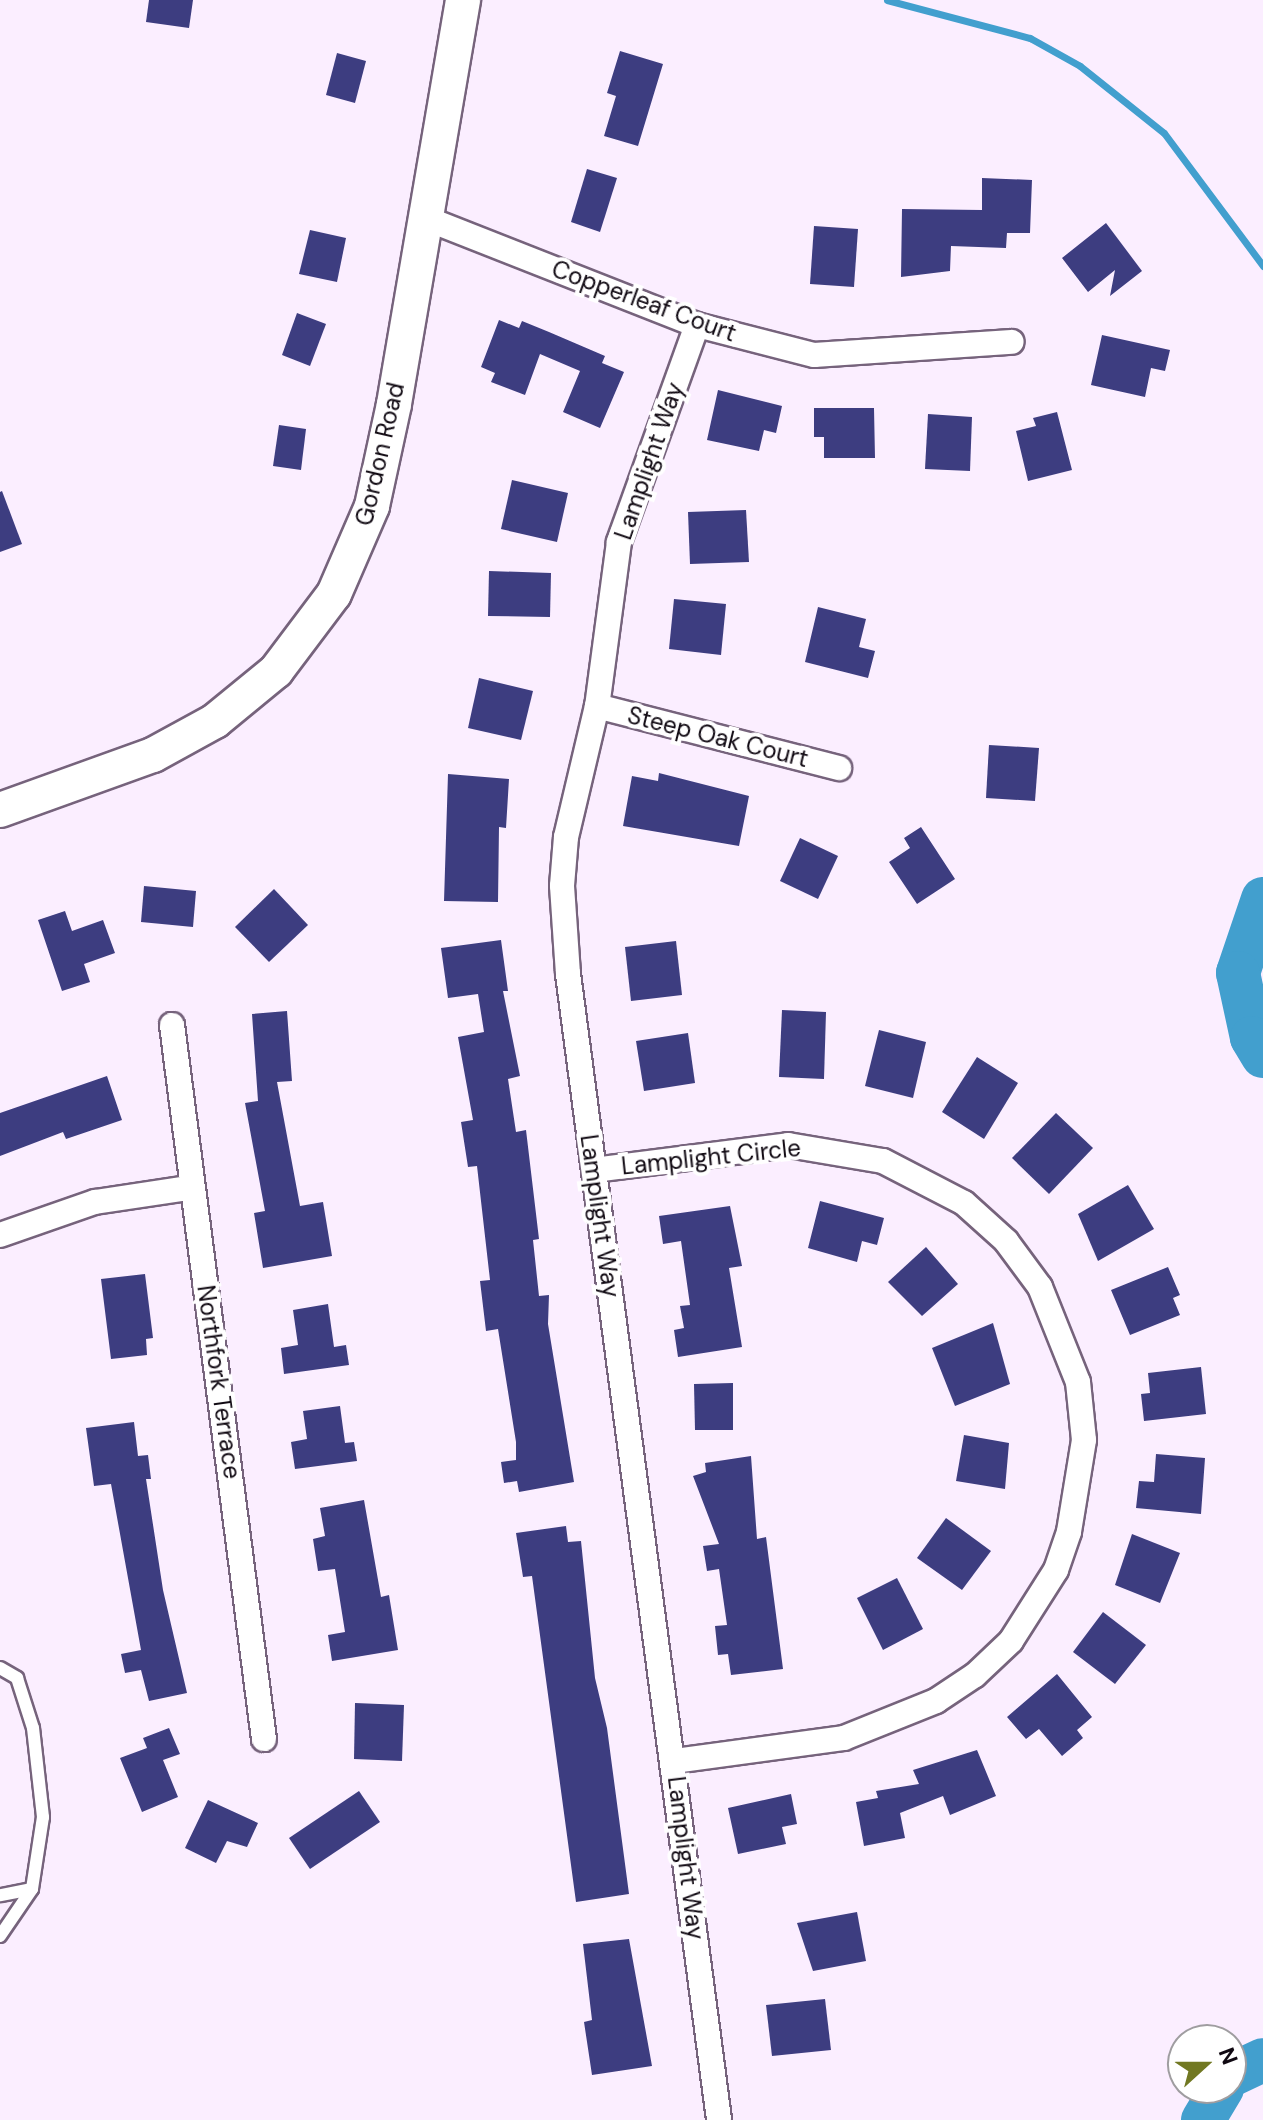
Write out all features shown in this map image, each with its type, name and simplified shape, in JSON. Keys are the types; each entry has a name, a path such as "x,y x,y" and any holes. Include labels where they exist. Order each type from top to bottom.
{"street":[{"name":"Gordon Road","path":"0,810 187,739 276,671 316,624 354,555 372,506 463,0"},
{"name":"Copperleaf Court","path":"425,218 697,325 814,355 1012,342"},
{"name":"Lamplight Way","path":"697,325 619,542 597,706 566,837 562,886 594,1170 719,2120"},
{"name":"Steep Oak Court","path":"597,706 839,768"},
{"name":"Northfork Terrace","path":"172,1025 189,1188 246,1575 264,1739"},
{"name":"Lamplight Circle","path":"594,1170 788,1145 883,1161 964,1203 1006,1241 1040,1287 1078,1382 1084,1440 1069,1532 1056,1570 1011,1641 975,1675 936,1701 844,1738 673,1761"},
{"path":"0,1235 95,1202 189,1188"}],"lane":[{"path":"0,1668 17,1678 33,1728 43,1817 32,1889 0,1936"},
{"path":"0,1895 32,1889"}],"building":[{"path":"149,0 193,0 189,28 146,22"},
{"path":"620,51 663,64 638,146 604,136 616,96 607,93"},
{"path":"337,53 366,61 355,103 326,95"},
{"path":"587,169 617,178 600,232 571,222"},
{"path":"982,178 1032,180 1030,233 1007,233 1006,248 951,246 950,271 901,277 902,209 982,210"},
{"path":"1106,223 1142,271 1110,296 1115,270 1088,292 1062,258"},
{"path":"814,226 858,229 854,287 810,284"},
{"path":"310,230 346,238 337,282 299,274"},
{"path":"297,313 326,324 310,366 282,355"},
{"path":"499,320 519,328 522,321 549,332 605,356 602,363 624,372 600,428 563,412 580,371 540,354 525,395 491,382 495,373 481,367"},
{"path":"1102,335 1170,350 1165,371 1151,368 1145,397 1091,385"},
{"path":"718,390 782,406 776,433 764,430 759,451 707,440"},
{"path":"814,408 874,408 875,458 824,458 824,437 814,437"},
{"path":"1057,412 1072,470 1028,481 1016,431 1036,426 1033,418"},
{"path":"928,414 972,417 970,471 925,469"},
{"path":"279,425 306,429 301,470 273,466"},
{"path":"512,480 568,493 557,542 501,529"},
{"path":"0,492 22,544 0,552"},
{"path":"746,510 749,562 690,564 688,512"},
{"path":"489,571 551,573 550,617 488,616"},
{"path":"674,599 726,604 721,655 669,649"},
{"path":"818,607 866,619 859,647 875,651 868,678 805,662"},
{"path":"479,678 533,691 521,740 468,728"},
{"path":"989,745 1039,748 1035,801 986,798"},
{"path":"659,773 749,796 739,846 623,826 632,776 658,781"},
{"path":"448,774 509,779 506,828 499,827 498,902 444,901"},
{"path":"921,827 955,879 917,904 889,862 910,848 904,838"},
{"path":"800,838 838,856 818,899 780,881"},
{"path":"144,886 196,891 193,927 141,922"},
{"path":"274,889 308,925 269,962 235,927"},
{"path":"65,911 72,931 103,920 115,953 84,964 90,982 62,991 38,920"},
{"path":"501,940 508,991 503,991 520,1076 508,1079 516,1132 526,1130 539,1239 533,1240 539,1296 549,1295 548,1324 574,1482 519,1492 517,1481 504,1483 501,1462 516,1460 516,1442 498,1329 486,1331 480,1281 490,1280 477,1166 468,1167 461,1122 473,1120 458,1037 484,1032 478,994 448,998 441,948"},
{"path":"676,941 682,995 631,1001 625,947"},
{"path":"782,1010 826,1012 824,1079 779,1077"},
{"path":"287,1011 292,1081 277,1082 300,1206 323,1202 332,1256 263,1268 254,1213 265,1211 245,1103 258,1101 252,1014"},
{"path":"879,1030 926,1042 913,1098 865,1086"},
{"path":"688,1033 695,1083 644,1091 636,1041"},
{"path":"977,1057 1018,1083 984,1139 942,1112"},
{"path":"107,1076 122,1120 66,1139 63,1132 0,1156 0,1113"},
{"path":"1056,1113 1093,1148 1049,1194 1012,1158"},
{"path":"1128,1185 1154,1229 1098,1261 1078,1214"},
{"path":"820,1201 884,1218 877,1245 862,1241 857,1262 808,1248"},
{"path":"730,1206 742,1266 729,1268 742,1347 678,1357 674,1330 684,1328 680,1306 690,1305 681,1241 663,1244 659,1216"},
{"path":"926,1247 958,1284 922,1316 888,1282"},
{"path":"1168,1267 1180,1295 1173,1298 1180,1315 1130,1335 1111,1290"},
{"path":"145,1274 153,1338 146,1339 147,1355 111,1359 101,1279"},
{"path":"328,1304 334,1347 346,1345 349,1365 284,1374 281,1348 298,1345 293,1310"},
{"path":"993,1323 1010,1384 955,1406 932,1348"},
{"path":"1201,1367 1206,1414 1144,1421 1141,1394 1150,1393 1148,1373"},
{"path":"733,1383 733,1430 695,1430 694,1384"},
{"path":"340,1406 345,1443 354,1442 357,1461 295,1469 291,1442 307,1439 303,1411"},
{"path":"134,1422 138,1456 148,1455 151,1479 146,1479 163,1590 187,1693 149,1701 141,1670 125,1673 121,1654 141,1650 111,1484 94,1486 86,1428"},
{"path":"964,1435 1009,1443 1005,1489 956,1481"},
{"path":"1156,1454 1205,1458 1201,1514 1136,1508 1139,1481 1154,1482"},
{"path":"751,1456 757,1539 766,1537 783,1669 731,1675 728,1654 718,1655 715,1626 727,1625 719,1569 707,1571 703,1546 719,1544 693,1476 706,1472 705,1463"},
{"path":"364,1500 381,1597 389,1595 398,1650 332,1661 328,1635 345,1632 335,1569 318,1571 313,1539 325,1536 320,1508"},
{"path":"946,1518 991,1551 962,1590 917,1558"},
{"path":"566,1526 568,1542 581,1541 595,1678 607,1728 629,1894 576,1902 532,1576 523,1577 516,1533"},
{"path":"1132,1534 1180,1553 1160,1603 1115,1585"},
{"path":"897,1578 923,1629 883,1650 857,1598"},
{"path":"1103,1612 1146,1645 1115,1684 1073,1652"},
{"path":"1057,1674 1092,1717 1077,1730 1083,1738 1062,1756 1039,1729 1026,1739 1007,1717"},
{"path":"355,1703 404,1705 402,1761 354,1759"},
{"path":"169,1728 180,1754 163,1760 178,1797 142,1812 120,1758 147,1748 143,1738"},
{"path":"977,1750 996,1796 950,1815 943,1796 900,1813 905,1838 864,1846 856,1802 878,1798 876,1791 919,1784 913,1770"},
{"path":"359,1791 380,1822 310,1869 289,1838"},
{"path":"791,1794 797,1824 782,1827 786,1844 738,1854 728,1808"},
{"path":"208,1800 258,1823 247,1847 227,1841 216,1863 185,1848"},
{"path":"857,1912 866,1961 813,1971 797,1923"},
{"path":"629,1939 652,2066 592,2075 584,2022 592,2020 583,1944"},
{"path":"825,1999 831,2050 772,2056 766,2005"}],"waterway":[{"path":"887,0 1030,38 1080,66 1164,133 1263,266"},
{"path":"1263,899 1238,973 1252,1038 1263,1056"},
{"path":"1247,2068 1263,2060"},
{"path":"1203,2120 1212,2104"}]}
